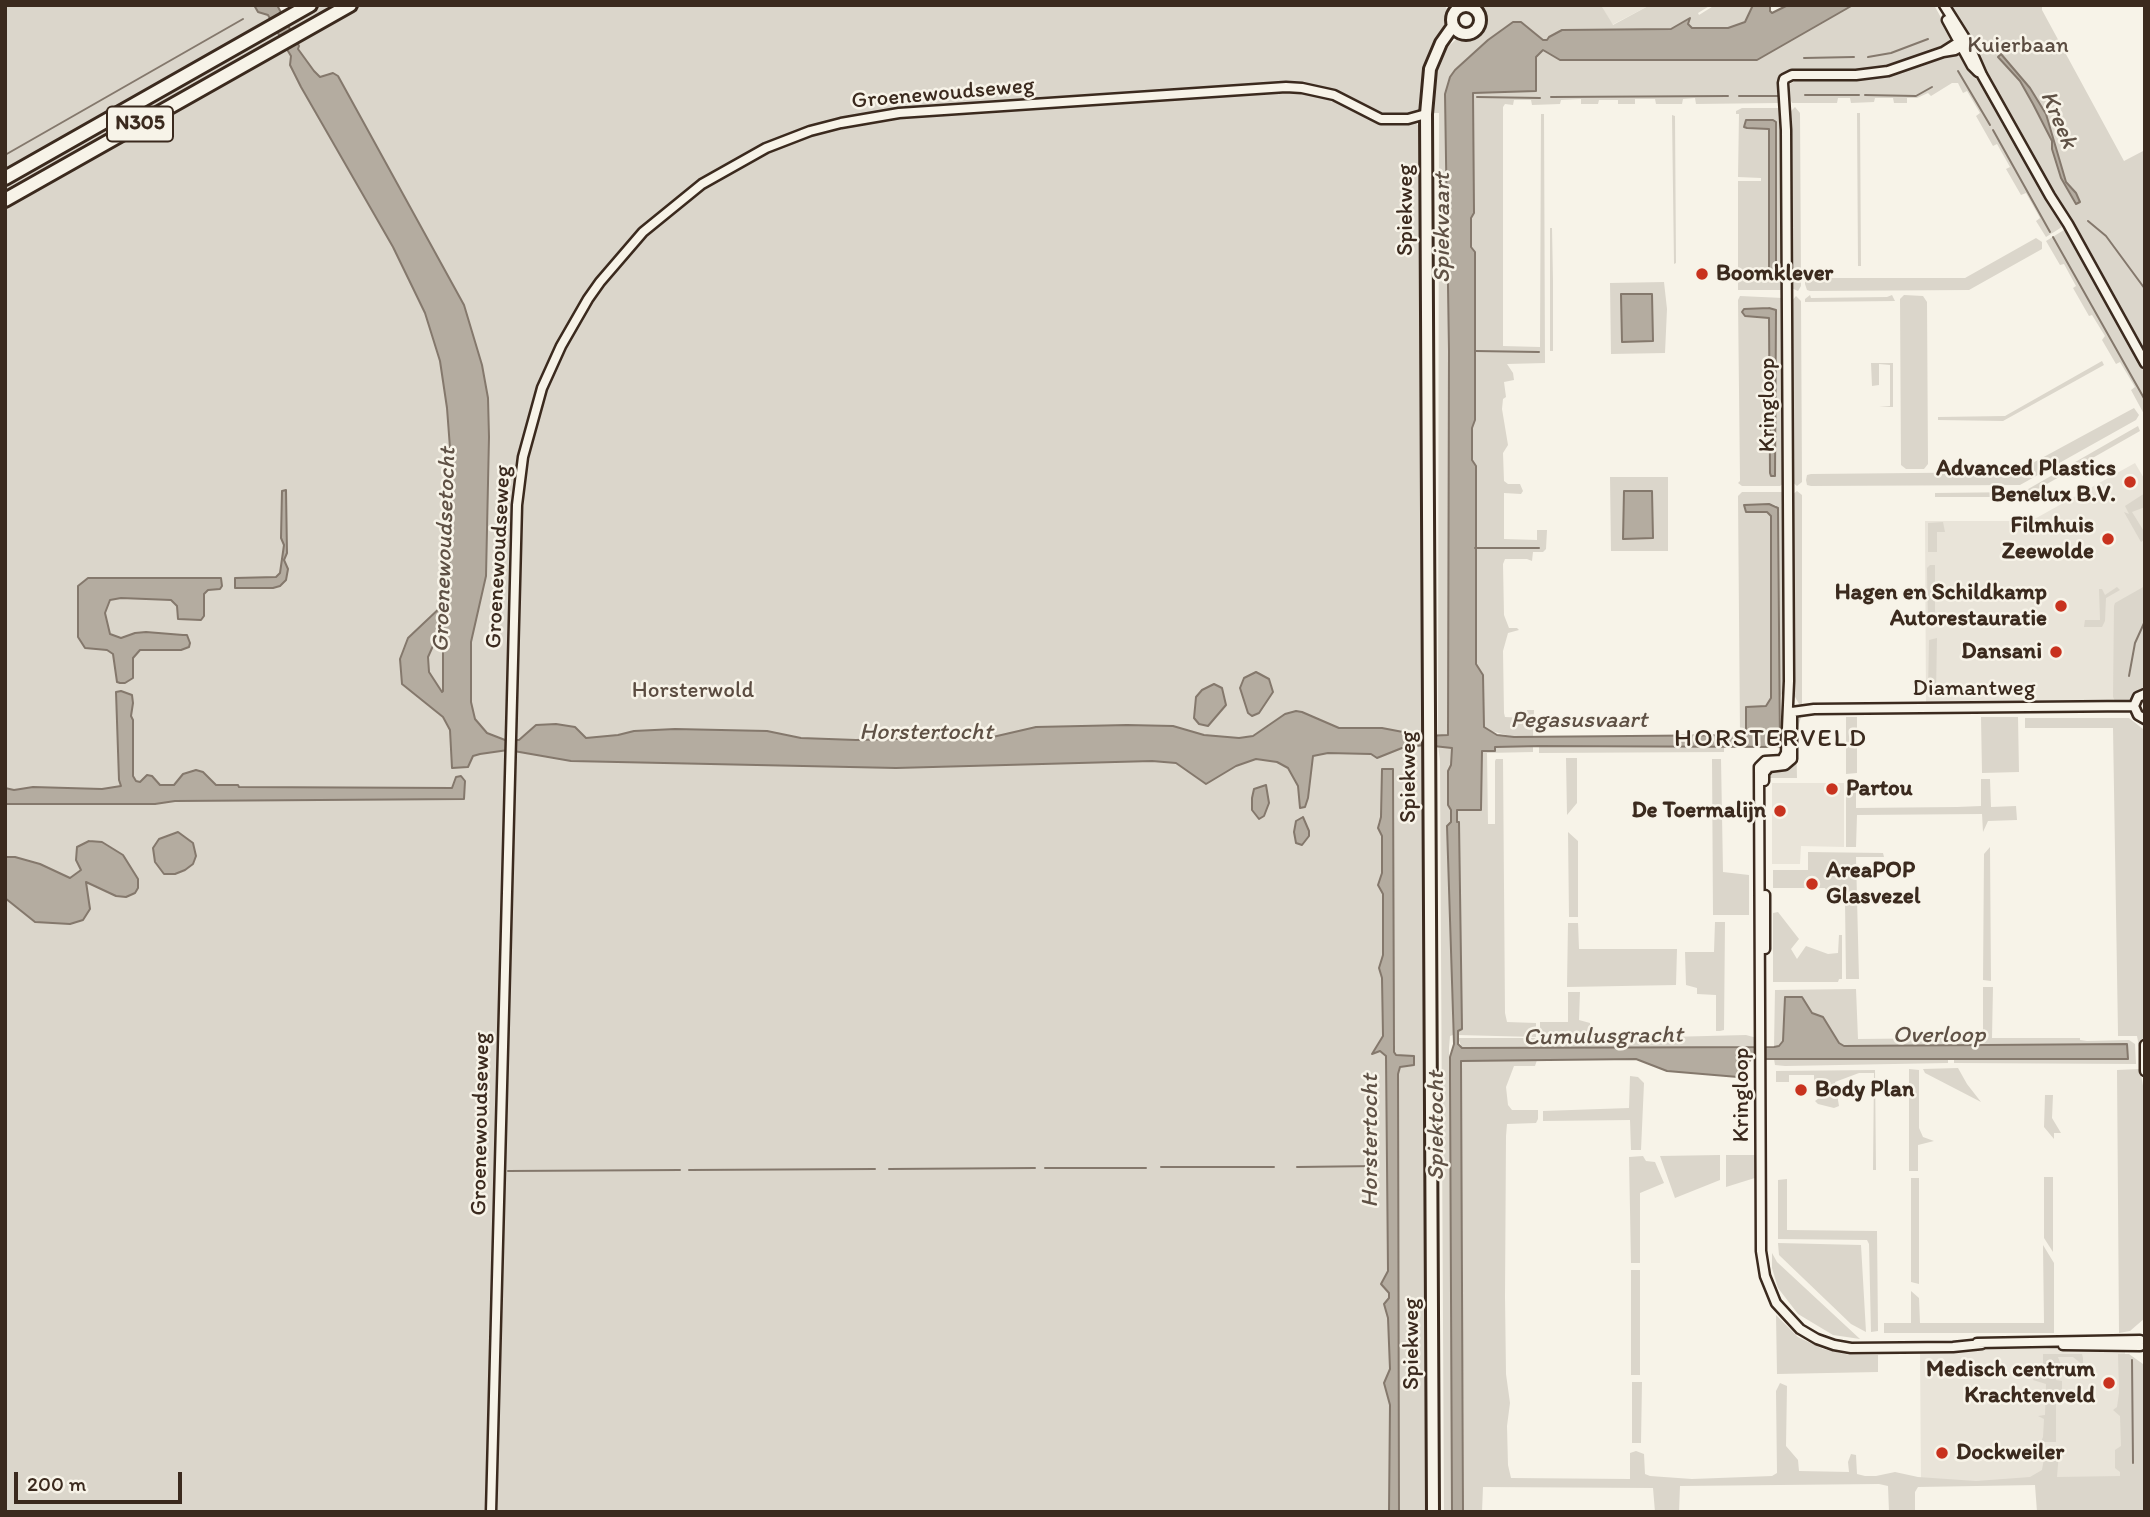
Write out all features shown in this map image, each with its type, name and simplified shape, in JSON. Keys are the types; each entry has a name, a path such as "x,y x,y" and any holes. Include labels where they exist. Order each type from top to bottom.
{"highway":[{"name":"N305","path":"5,178 310,5"},
{"name":"N305","path":"5,200 350,5"}],"main road":[{"path":"1456,29 1454,8 1477,8"},
{"name":"Spiekweg","path":"1434,1508 1426,119 1428,78 1436,53 1456,29 1468,33 1476,29 1479,21 1477,8"}],"street":[{"path":"1942,5 1972,65 1982,75 2050,196 2071,240 2081,249 2145,363"},
{"name":"Kringloop","path":"1963,44 1906,66 1874,74 1790,76 1786,130 1789,681 1792,759 1785,765 1769,767 1764,773 1763,1061 1767,1265 1780,1300 1804,1326 1850,1343 2052,1343 2071,1346 2142,1343"},
{"name":"Groenewoudseweg","path":"491,1512 517,505 523,457 542,388 571,326 600,282 643,232 702,184 766,148 810,131 874,116 1286,87 1334,96 1381,119 1426,119"},
{"path":"2145,694 2138,697 2134,706 2138,715 2145,719"},
{"name":"Diamantweg","path":"1790,709 2134,706"},
{"path":"2145,1045 2145,1071"}],"shaded area":[{"path":"254,5 277,5 299,46 298,49 314,71 320,77 333,73 338,76 464,305 482,365 488,398 486,576 471,642 471,702 475,719 487,733 505,740 519,740 536,725 556,724 575,727 586,738 634,731 675,729 767,731 801,738 856,740 970,737 984,739 1036,727 1127,725 1173,726 1204,735 1239,738 1253,736 1285,714 1296,711 1339,728 1382,728 1424,736 1448,735 1449,351 1445,94 1450,77 1488,40 1513,22 1521,22 1543,40 1547,40 1562,30 1671,29 1690,18 1688,24 1692,28 1728,28 1745,22 1753,5 1770,5 1772,13 1788,5 1853,5 1757,60 1560,60 1543,50 1536,57 1536,91 1473,93 1474,213 1471,218 1471,247 1475,252 1475,420 1472,428 1472,460 1476,466 1476,664 1483,675 1484,727 1497,735 1514,737 1746,735 1746,707 1766,706 1771,698 1771,516 1767,512 1746,512 1744,505 1769,504 1778,508 1780,747 1539,746 1495,747 1495,751 1482,751 1481,810 1457,810 1462,1029 1458,1031 1458,1044 1462,1048 1774,1047 1783,1041 1785,997 1802,997 1812,1013 1823,1017 1839,1043 1844,1046 2127,1044 2128,1059 1751,1059 1738,1077 1667,1071 1636,1059 1461,1061 1463,1512 1452,1512 1450,1057 1454,1044 1447,826 1451,822 1448,771 1452,748 1424,745 1402,748 1377,758 1371,754 1328,753 1313,756 1308,798 1305,807 1300,808 1298,786 1288,768 1277,762 1256,759 1236,766 1206,784 1176,763 1152,761 896,768 571,761 508,750 473,756 468,767 452,768 450,730 443,717 402,684 400,659 408,638 444,604 450,587 450,448 440,361 425,313 393,247 301,87 290,65 291,56 268,15 258,12","holes":["443,635 443,691 429,672 428,657 437,637"]},
{"path":"1601,5 1650,5 1612,25"},
{"path":"2001,54 2030,88 2046,114 2066,182 2080,202 2076,204 2061,178 2052,141 2020,81 1998,57"},
{"path":"1746,120 1776,122 1776,280 1769,280 1769,129 1744,127"},
{"path":"1621,294 1652,294 1653,341 1622,342"},
{"path":"1744,309 1776,310 1775,476 1770,473 1769,318 1745,316 1742,312"},
{"path":"2135,463 2145,480 2145,591 2121,705 1926,704 1925,521 2031,521"},
{"path":"286,490 286,580 273,588 235,588 235,578 276,577 280,573 284,545 281,538 282,491"},
{"path":"1624,491 1652,491 1653,538 1623,539"},
{"path":"88,578 221,578 222,586 204,594 204,616 201,620 178,619 177,606 171,600 110,600 105,613 110,634 121,638 146,632 187,635 190,643 189,647 181,650 140,650 133,658 133,678 120,683 117,682 113,654 107,650 85,648 78,637 78,586"},
{"path":"1256,672 1269,679 1273,692 1259,713 1252,716 1248,713 1240,688 1244,678"},
{"path":"1214,684 1222,688 1226,705 1208,726 1199,724 1194,718 1196,697 1202,690"},
{"path":"116,692 132,695 133,776 136,781 140,782 147,775 152,776 160,785 174,785 183,774 196,770 203,772 216,785 239,787 452,788 456,777 461,776 465,781 464,799 5,804 5,788 102,789 121,786"},
{"path":"1382,769 1393,769 1394,1052 1396,1055 1414,1056 1414,1065 1400,1067 1398,1074 1399,1512 1389,1512 1390,1405 1384,1383 1390,1369 1388,1318 1384,1304 1389,1293 1381,1284 1388,1271 1386,1056 1380,1051 1372,1054 1383,1036 1382,978 1379,968 1383,955 1383,894 1378,885 1382,873 1382,836 1378,828 1381,817"},
{"path":"1772,783 1844,783 1844,847 1801,846 1800,864 1772,864"},
{"path":"1266,785 1269,803 1264,816 1259,819 1252,810 1252,798 1254,789"},
{"path":"1303,817 1309,836 1302,845 1296,843 1294,832 1296,821"},
{"path":"178,832 193,843 196,856 193,864 185,870 164,874 155,862 153,848 159,839"},
{"path":"89,841 102,842 123,855 138,879 135,893 126,897 116,896 86,882 90,909 83,920 70,924 35,922 5,898 5,857 40,864 70,878 81,870 76,860 77,847"},
{"path":"1920,1349 2125,1349 2125,1481 1921,1481"}],"green space":[{"path":"5,5 254,5 258,12 268,15 271,21 5,175"},
{"path":"320,5 342,5 292,34 286,24"},
{"name":"Horsterwold","path":"356,5 1444,5 1450,13 1450,25 1421,110 1391,123 1416,123 1423,131 1426,730 1424,736 1378,728 1378,757 1395,749 1424,745 1431,1512 1399,1512 1398,1074 1400,1067 1413,1065 1414,1057 1395,1055 1394,1052 1393,770 1382,769 1381,817 1378,823 1382,836 1382,873 1378,885 1383,894 1383,955 1379,968 1382,978 1383,1036 1380,1051 1386,1055 1388,1271 1382,1286 1389,1293 1384,1304 1388,1318 1390,1369 1384,1383 1390,1405 1389,1512 5,1512 5,205 286,46 291,56 290,65 309,65 295,40"},
{"path":"1474,5 1601,5 1613,25 1650,5 1711,5 1698,13 1699,15 1715,5 1753,5 1745,22 1728,28 1692,28 1688,24 1690,18 1671,29 1562,30 1543,40 1521,22 1505,27 1488,40 1455,69 1447,86 1448,735 1438,737 1439,113 1430,113 1432,76 1444,50 1460,36 1471,35 1479,29 1482,20 1478,7"},
{"path":"1853,5 1934,5 1952,42 1933,53 1899,65 1859,73 1783,73 1782,99 1778,103 1696,104 1695,98 1683,99 1682,104 1656,104 1655,99 1635,99 1635,104 1599,100 1598,104 1581,104 1581,99 1561,100 1560,104 1532,105 1531,100 1514,100 1513,105 1505,104 1503,107 1503,346 1540,347 1541,114 1544,114 1545,363 1507,364 1514,380 1504,382 1506,397 1503,399 1502,409 1508,445 1503,453 1504,481 1508,484 1520,484 1523,491 1521,494 1504,493 1504,539 1537,540 1537,530 1547,530 1546,549 1543,552 1533,552 1532,561 1505,559 1503,564 1504,615 1509,628 1519,630 1508,633 1503,651 1504,713 1505,717 1526,718 1527,710 1534,710 1533,736 1514,737 1487,730 1484,727 1476,664 1476,466 1472,460 1472,428 1475,420 1475,252 1471,247 1473,93 1536,57 1543,50 1757,60"},
{"name":"Kuierbaan","path":"1945,5 2042,5 2042,10 2124,161 2145,150 2145,358 2010,117 1977,52"},
{"path":"276,30 282,40 5,197 5,182"},
{"path":"1954,55 1965,58 1989,95 2062,227 2046,237 2036,221 2040,218 2026,193 2021,195 2006,169 2010,167 1997,144 1993,146 1976,116 1980,113 1967,91 1963,93 1958,83 1952,83 1931,96 1928,93 1917,98 1907,98 1907,103 1894,103 1893,98 1875,98 1874,102 1851,103 1850,98 1838,98 1837,103 1792,103 1790,99 1790,84 1798,79 1879,77"},
{"path":"1795,107 1800,113 1801,286 1798,291 1791,288 1790,269 1790,112"},
{"path":"1742,108 1781,110 1781,290 1738,290 1738,181 1761,181 1761,178 1738,177 1739,114 1736,114 1736,111"},
{"path":"1857,113 1860,113 1861,266 1858,266"},
{"path":"1672,115 1675,116 1674,264"},
{"path":"1552,228 1553,351 1550,351"},
{"path":"2064,230 2145,370 2145,416 2131,390 2135,387 2120,362 2116,364 2102,340 2105,336 2092,315 2089,316 2073,288 2076,286 2064,264 2060,265 2046,241"},
{"path":"2036,238 2042,242 2042,249 1969,290 1810,291 1805,284 1805,281 1811,278 1965,278"},
{"path":"1664,282 1667,309 1665,353 1611,354 1610,283"},
{"path":"1810,295 1811,298 1892,295 1895,301 1805,302"},
{"path":"1904,295 1923,296 1927,302 1928,464 1924,469 1906,469 1901,465 1900,299"},
{"path":"1740,296 1783,298 1785,442 1784,483 1780,486 1742,486 1738,483"},
{"path":"1796,296 1801,301 1802,482 1797,486 1792,482 1791,302"},
{"path":"2102,361 2104,365 2003,421 1938,420 1938,417 2005,416"},
{"path":"1871,363 1893,363 1893,407 1879,407 1890,406 1890,365 1879,364 1879,385 1872,386"},
{"path":"2134,408 2139,415 2136,420 2020,485 1807,485 1807,475 1811,474 2016,472"},
{"path":"2138,426 2140,431 2024,497 1935,497 1935,493 2023,492"},
{"path":"1610,477 1668,477 1668,551 1611,551"},
{"path":"1797,491 1802,495 1802,704 1799,704 1794,695 1792,495"},
{"path":"1742,492 1784,492 1785,517 1785,687 1780,698 1776,505 1769,504 1747,512 1767,512 1771,516 1771,698 1746,735 1740,735 1738,496"},
{"path":"2145,493 2145,507 2132,512 2145,533 2145,539 2141,542 2124,512 2129,514 2125,506"},
{"path":"1943,522 1945,532 1937,532 1937,552 1928,552 1928,523"},
{"path":"1935,565 1935,624 1928,624 1927,568"},
{"path":"2145,586 2143,689 2132,702 2116,703 2113,697 2114,606"},
{"path":"2117,587 2120,590 2106,598 2105,621 2102,627 2084,627 2085,620 2100,620 2099,589 2102,589 2105,595"},
{"path":"1937,638 1936,693 1928,692 1929,640"},
{"path":"1802,714 1796,734 1797,778 1766,778 1771,769 1789,766 1794,719"},
{"path":"1846,717 1857,717 1857,773 1846,774"},
{"path":"1981,717 2018,717 2019,772 1982,773"},
{"path":"2025,718 2129,718 2143,729 2145,1034 2140,1052 2137,1036 2118,1036 2113,728 2025,728"},
{"path":"1438,745 1452,748 1448,771 1451,822 1447,826 1453,1031 1449,1048 1452,1512 1444,1512"},
{"path":"1724,745 1724,752 1539,753 1539,746"},
{"path":"1533,746 1533,752 1487,753 1488,824 1495,824 1495,761 1503,759 1505,1013 1507,1022 1536,1023 1536,1037 1457,1035 1462,1029 1457,809 1481,810 1482,750"},
{"path":"1566,758 1577,758 1577,803 1567,815"},
{"path":"1712,759 1721,759 1723,872 1749,875 1749,915 1713,915"},
{"path":"1981,779 1990,779 1991,807 2016,806 2017,820 1988,821 1983,832 1982,814 1857,815 1856,847 1846,847 1846,783 1856,784 1856,808 1957,807 1981,806"},
{"path":"1568,832 1578,841 1578,917 1569,917"},
{"path":"1990,847 1991,981 1983,980 1984,854"},
{"path":"1808,852 1883,853 1884,857 1856,857 1859,979 1846,979 1845,901 1831,899 1825,888 1773,888 1773,870 1808,870"},
{"path":"1778,912 1799,939 1791,949 1797,959 1806,946 1828,954 1838,953 1839,935 1842,935 1842,979 1838,982 1773,982 1773,913"},
{"path":"1715,922 1725,922 1724,1030 1720,1031 1716,1031 1716,995 1697,994 1697,988 1686,985 1685,952 1714,952"},
{"path":"1568,923 1578,923 1579,949 1677,949 1676,985 1567,987"},
{"path":"1983,987 1993,987 1992,1038 2129,1040 2135,1044 2136,1064 1954,1063 1954,1058 2127,1058 2127,1044 1954,1046 1954,1038 1983,1038"},
{"path":"1856,989 1858,1039 1948,1038 1948,1046 1844,1046 1839,1043 1823,1017 1812,1013 1802,997 1785,997 1783,1041 1774,1047 1775,990"},
{"path":"1568,992 1580,992 1579,1020 1590,1023 1590,1039 1746,1035 1757,1038 1757,1047 1540,1048 1540,1022 1568,1022"},
{"path":"1458,1038 1536,1038 1536,1048 1462,1048"},
{"path":"1948,1058 1948,1063 1785,1066 1775,1065 1774,1059"},
{"path":"1537,1060 1535,1066 1514,1066 1506,1087 1508,1105 1512,1110 1538,1110 1536,1123 1507,1124 1506,1136 1506,1374 1510,1403 1507,1426 1511,1478 1630,1479 1630,1453 1636,1451 1644,1454 1645,1474 1650,1476 1692,1479 1772,1476 1777,1473 1776,1391 1780,1383 1787,1386 1786,1446 1798,1460 1799,1471 1849,1472 1851,1454 1856,1455 1857,1474 1865,1476 1895,1472 1918,1477 1976,1481 2030,1477 2042,1470 2047,1451 2059,1452 2057,1477 2120,1476 2120,1472 2115,1468 2115,1450 2121,1446 2120,1416 2113,1410 2117,1407 2119,1393 2118,1354 2129,1354 2143,1364 2145,1369 2145,1512 2037,1512 2035,1485 1918,1487 1915,1492 1915,1512 1889,1512 1888,1486 1879,1484 1680,1486 1679,1512 1655,1512 1653,1488 1483,1487 1482,1512 1464,1512 1461,1061"},
{"path":"1958,1068 1981,1102 1925,1073 1923,1069"},
{"path":"1909,1069 1919,1070 1919,1128 1923,1137 1934,1141 1918,1145 1918,1171 1909,1171"},
{"path":"2140,1069 2145,1097 2145,1318 2130,1331 2119,1333 2117,1070"},
{"path":"1875,1070 1876,1170 1873,1170 1874,1073 1859,1073 1835,1082 1839,1106 1834,1108 1815,1101 1823,1095 1814,1094 1814,1075 1789,1075 1789,1082 1776,1082 1776,1071"},
{"path":"1630,1076 1638,1077 1644,1083 1641,1150 1631,1150 1630,1120 1543,1121 1543,1111 1629,1108"},
{"path":"2045,1095 2053,1095 2052,1118 2061,1133 2054,1133 2054,1139 2044,1127"},
{"path":"1720,1155 1720,1180 1675,1198 1660,1156"},
{"path":"1726,1155 1758,1155 1758,1177 1726,1187"},
{"path":"1643,1156 1646,1161 1655,1162 1664,1183 1640,1193 1640,1263 1631,1263 1629,1157"},
{"path":"2044,1177 2053,1177 2053,1252 2044,1238"},
{"path":"1911,1178 1919,1178 1919,1284 1911,1282"},
{"path":"1787,1179 1787,1230 1877,1231 1878,1331 1871,1332 1867,1240 1778,1239 1778,1180"},
{"path":"1778,1243 1861,1245 1866,1332 1851,1324 1779,1255"},
{"path":"2043,1245 2054,1263 2054,1333 1884,1333 1884,1323 1911,1323 1911,1291 1919,1298 1920,1323 2044,1323"},
{"path":"1772,1253 1777,1262 1860,1339 1833,1335 1798,1314 1778,1288 1772,1268"},
{"path":"1631,1270 1640,1270 1640,1375 1631,1375"},
{"path":"1776,1315 1798,1337 1823,1349 1850,1355 1878,1355 1878,1372 1777,1374"},
{"path":"2043,1354 2082,1354 2083,1358 2083,1365 2073,1357 2058,1357 2062,1368 2055,1375 2056,1380 2062,1381 2062,1392 2056,1393 2056,1442 2041,1442 2044,1419 2038,1416 2045,1415 2046,1384 2033,1380 2035,1376 2043,1375"},
{"path":"1632,1382 1642,1382 1641,1443 1632,1443"}],"waterway":[{"path":"5,155 243,19"},
{"path":"1868,57 1891,53 1928,39"},
{"path":"1804,58 1854,57"},
{"path":"1958,71 1990,125"},
{"path":"1865,95 1916,96 1932,87"},
{"path":"1805,95 1859,95"},
{"path":"1551,97 1728,96"},
{"path":"1739,96 1778,96"},
{"path":"1477,97 1540,98"},
{"path":"1993,130 2050,232"},
{"name":"Kreek","path":"2088,221 2106,236 2145,289"},
{"path":"2053,237 2145,400"},
{"path":"1475,351 1539,352"},
{"path":"1475,548 1539,548"},
{"path":"2129,676 2135,643 2145,621"},
{"name":"Horstertocht","path":"1297,1167 1378,1166"},
{"path":"1161,1167 1274,1167"},
{"path":"889,1169 1035,1168"},
{"path":"1045,1168 1146,1168"},
{"path":"689,1170 875,1169"},
{"path":"508,1171 680,1170"},
{"path":"2132,1360 2133,1463"}],"place":[{"name":"Boomklever","path":"1702,274"},
{"name":"Advanced Plastics Benelux B.V.","path":"2130,482"},
{"name":"Filmhuis Zeewolde","path":"2108,539"},
{"name":"Hagen en Schildkamp Autorestauratie","path":"2061,606"},
{"name":"Dansani","path":"2056,652"},
{"name":"Partou","path":"1832,789"},
{"name":"De Toermalijn","path":"1780,811"},
{"name":"AreaPOP Glasvezel","path":"1812,884"},
{"name":"Body Plan","path":"1801,1090"},
{"name":"Medisch centrum Krachtenveld","path":"2109,1383"},
{"name":"Dockweiler","path":"1942,1453"}],"district":[{"name":"HORSTERVELD","path":"1771,739"}],"water label":[{"name":"Spiekvaart","path":"1443,228"},
{"name":"Groenewoudsetocht","path":"445,550"},
{"name":"Pegasusvaart","path":"1579,721"},
{"name":"Overloop","path":"1939,1036"},
{"name":"Cumulusgracht","path":"1603,1037"},
{"name":"Spiektocht","path":"1437,1126"}]}
